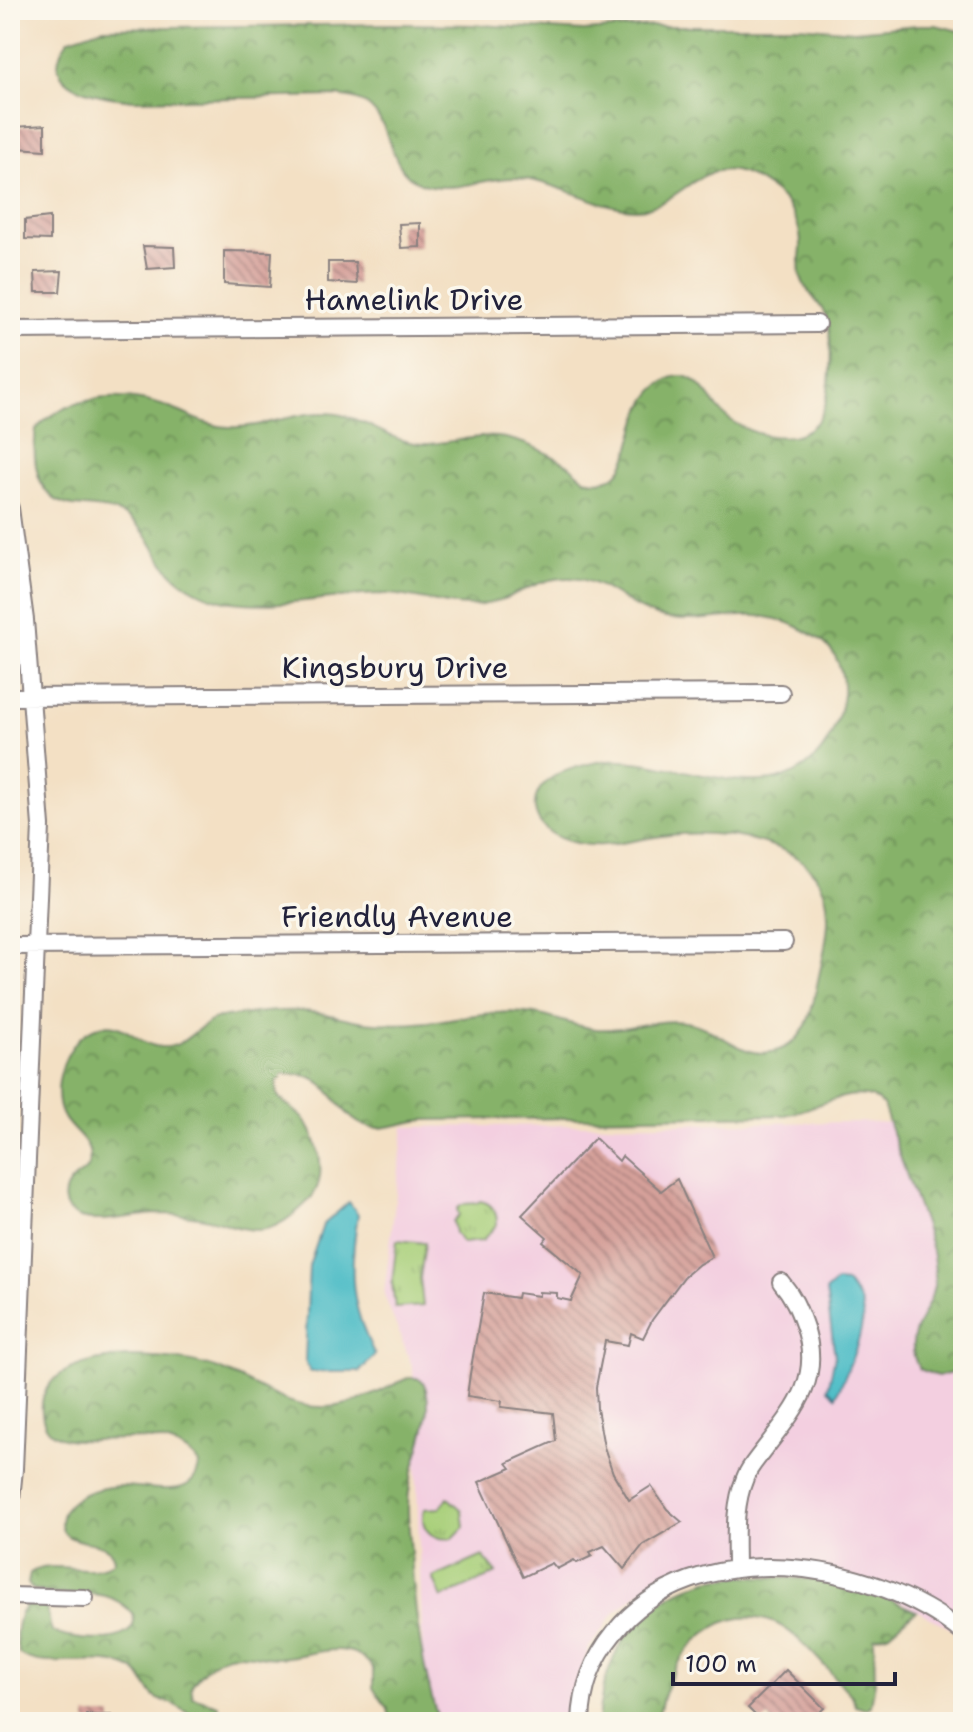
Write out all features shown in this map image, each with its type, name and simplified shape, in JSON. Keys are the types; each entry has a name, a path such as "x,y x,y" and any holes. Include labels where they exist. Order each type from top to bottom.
{"street":[{"name":"Hamelink Drive","path":"10,330 817,324"},
{"path":"10,508 32,697 41,826 10,1509"},
{"name":"Kingsbury Drive","path":"10,697 781,693"},
{"name":"Friendly Avenue","path":"10,946 784,942"},
{"path":"736,1569 735,1515 745,1476 802,1400 809,1378 811,1356 807,1333 793,1296 781,1282"},
{"path":"581,1722 582,1696 589,1672 604,1644 623,1621 671,1586 701,1576 736,1569 817,1571 857,1579 911,1600 963,1633"},
{"path":"10,1596 85,1598"}],"shaded area":[{"path":"857,1122 963,1124 963,1635 857,1579 754,1558 710,1563 650,1584 616,1611 589,1648 570,1701 570,1722 425,1722 413,1368 384,1295 404,1127"}],"green space":[{"path":"391,24 584,31 654,26 799,26 854,31 936,25 963,32 963,1371 938,1376 919,1369 914,1356 915,1333 933,1290 933,1257 883,1105 862,1095 836,1099 785,1115 425,1120 375,1128 355,1120 311,1077 285,1074 277,1081 277,1094 311,1130 319,1153 320,1168 314,1193 284,1221 267,1229 250,1230 205,1218 173,1214 95,1220 72,1214 65,1205 67,1189 86,1169 90,1155 86,1144 63,1116 59,1105 59,1081 66,1057 73,1047 89,1031 101,1026 120,1027 152,1045 168,1047 214,1020 263,1012 302,1011 395,1024 514,1012 542,1015 596,1029 679,1021 702,1027 744,1049 766,1053 779,1050 796,1039 807,1024 813,1005 826,938 827,902 814,873 799,859 758,841 711,834 669,835 601,845 574,843 550,833 543,826 535,810 535,801 544,784 553,777 598,762 627,761 726,779 758,781 787,776 812,761 832,733 839,714 842,675 832,651 819,639 798,627 761,616 693,620 657,616 595,584 571,578 547,581 493,603 469,606 386,594 266,604 226,601 196,591 177,577 164,564 143,531 129,518 108,510 60,502 51,496 39,477 35,453 36,429 66,408 101,398 157,404 223,427 243,427 323,413 348,417 412,443 505,438 545,452 586,479 595,481 611,478 620,470 645,403 654,390 676,376 697,382 728,418 757,433 789,436 815,424 826,403 829,381 828,320 801,278 801,239 794,215 775,193 749,176 716,171 665,201 635,209 606,204 545,184 515,178 453,187 432,186 406,174 377,116 357,100 337,96 134,100 75,87 64,79 59,69 60,56 69,39 103,28"},
{"path":"480,1201 493,1209 497,1224 482,1241 462,1243 455,1233 453,1221 459,1215 457,1209 463,1204"},
{"path":"397,1240 425,1243 420,1278 423,1306 395,1308 392,1283"},
{"path":"131,1357 204,1365 288,1401 313,1407 349,1404 408,1378 423,1382 427,1393 427,1419 410,1484 408,1518 419,1638 439,1722 391,1722 388,1709 373,1688 373,1668 353,1652 341,1650 278,1658 240,1654 217,1660 191,1687 193,1697 218,1705 219,1713 208,1720 195,1717 155,1697 140,1676 129,1667 102,1662 44,1662 19,1654 17,1626 21,1613 29,1603 45,1608 52,1631 73,1638 116,1637 127,1633 133,1625 133,1614 109,1597 44,1593 31,1588 28,1583 30,1573 40,1569 95,1569 114,1561 105,1547 77,1540 63,1530 61,1521 69,1504 102,1488 179,1488 189,1484 196,1476 199,1464 181,1448 158,1441 63,1438 49,1430 42,1413 43,1397 59,1375 87,1363"},
{"path":"448,1498 462,1510 464,1527 453,1538 439,1538 426,1528 424,1509 440,1508"},
{"path":"483,1556 497,1573 442,1598 433,1578"},
{"path":"746,1576 830,1580 873,1592 916,1611 890,1633 874,1638 875,1682 871,1706 865,1709 855,1706 853,1697 786,1629 754,1618 733,1619 713,1628 696,1641 682,1659 662,1700 658,1722 598,1722 608,1672 617,1651 644,1615 683,1589 713,1579"}],"water":[{"path":"349,1202 358,1214 353,1286 360,1319 375,1355 359,1372 310,1372 305,1361 309,1266 323,1225"},
{"path":"836,1282 846,1283 860,1301 863,1313 855,1351 836,1396 828,1389 835,1356 826,1291"}],"building":[{"path":"45,125 45,150 17,148 15,127"},
{"path":"50,217 50,240 25,239 25,220"},
{"path":"420,223 420,247 401,248 399,224"},
{"path":"143,246 174,247 175,267 147,269"},
{"path":"224,251 272,252 270,287 224,284"},
{"path":"328,262 355,262 357,284 328,282"},
{"path":"62,271 60,292 36,292 35,272"},
{"path":"595,1138 619,1161 622,1156 661,1191 677,1179 712,1257 684,1277 652,1320 643,1338 631,1333 628,1345 605,1341 596,1387 604,1447 613,1473 629,1500 651,1486 667,1509 682,1522 643,1545 624,1569 604,1546 577,1563 574,1560 557,1569 552,1563 523,1577 479,1482 511,1468 507,1463 556,1441 553,1413 501,1407 502,1401 467,1396 470,1374 484,1293 517,1298 518,1293 539,1296 539,1292 557,1293 557,1298 571,1301 583,1275 543,1242 547,1237 522,1215"},
{"path":"786,1670 824,1708 810,1722 803,1718 800,1722 772,1722 769,1718 762,1722 748,1708"},
{"path":"86,1715 112,1715 112,1722 86,1722"},
{"path":"267,1716 267,1722 235,1722 234,1717"}]}
